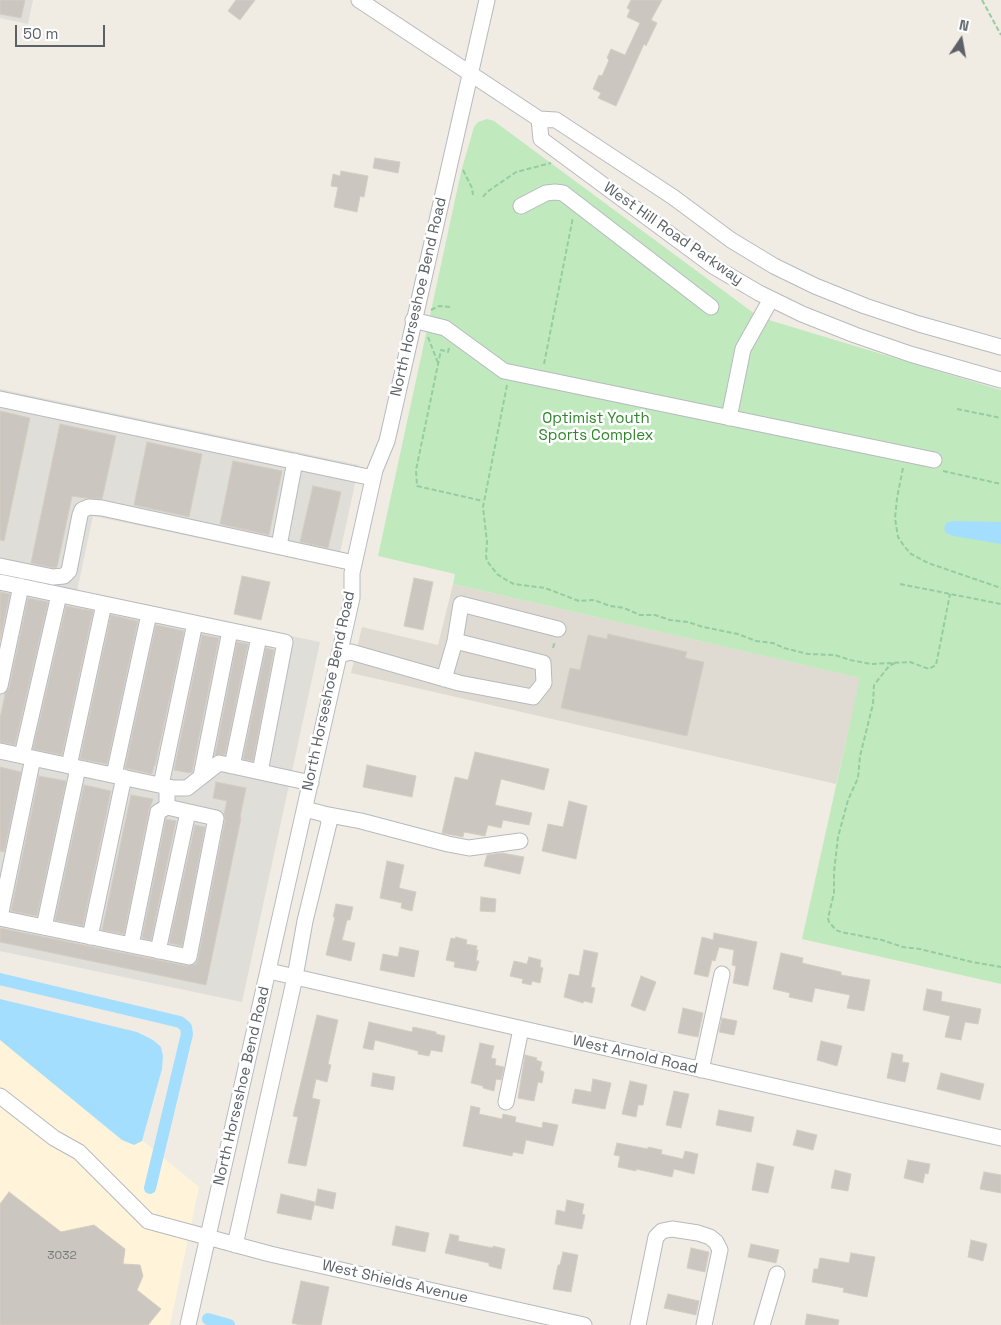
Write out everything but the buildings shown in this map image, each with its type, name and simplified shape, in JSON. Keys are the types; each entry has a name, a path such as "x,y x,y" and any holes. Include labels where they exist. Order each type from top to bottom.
{"street":[{"name":"West Hill Road Parkway","path":"360,0 539,118 556,120 673,197 731,240 774,266 815,286 865,306 1001,347"},
{"name":"North Horseshoe Bend Road","path":"188,1325 206,1238 269,971 352,598 352,573 374,470 387,441 487,0"},
{"name":"West Hill Road Parkway","path":"539,118 542,139 713,266 771,299 855,336 1001,380"},
{"path":"521,206 546,193 563,193 711,307"},
{"path":"728,418 743,349 771,299"},
{"path":"413,320 446,328 504,371 934,460"},
{"path":"0,399 373,478"},
{"path":"279,546 295,462"},
{"path":"0,566 52,577 64,576 69,571 80,515 82,510 89,507 102,508 354,563"},
{"path":"0,582 285,642 260,772"},
{"path":"0,686 20,586"},
{"path":"59,595 0,917 44,928 130,946 189,957 216,818 167,807 158,812 130,946"},
{"path":"44,928 104,604"},
{"path":"444,679 455,641 461,604 558,629"},
{"path":"90,937 149,614"},
{"path":"167,807 164,786 195,624"},
{"path":"201,776 230,631"},
{"path":"232,766 259,637"},
{"path":"339,655 351,652 444,679 534,697 544,683 542,663 455,641"},
{"path":"0,751 164,786 187,788 219,764 311,783"},
{"path":"305,809 469,848 520,840"},
{"path":"158,951 188,812"},
{"path":"235,1245 328,823 328,818 324,814"},
{"name":"West Arnold Road","path":"269,971 1001,1138"},
{"path":"701,1070 722,974"},
{"path":"506,1102 521,1029"},
{"name":"West Shields Avenue","path":"0,1096 54,1138 79,1152 148,1221 235,1245 584,1325"},
{"path":"638,1325 656,1237 662,1231 672,1229 689,1231 710,1237 716,1242 720,1250 704,1325"},
{"path":"762,1325 777,1274"}],"path":[{"path":"982,0 1001,35"},
{"path":"484,197 487,192 516,172 555,161"},
{"path":"461,168 468,178 473,195"},
{"path":"542,372 574,212"},
{"path":"431,310 439,306 450,307"},
{"path":"426,335 438,364"},
{"path":"449,344 448,352 441,350 415,473 417,486 483,501"},
{"path":"507,383 483,501 483,515 487,542 487,561 497,574 514,584 545,588 579,601 594,600 610,606 624,608 640,615 688,622 738,634 756,641 773,643 808,654 835,655 871,664 910,662 929,669 936,665 950,594"},
{"path":"957,409 1001,418"},
{"path":"904,463 895,518 898,537 904,546 911,554 928,563 1001,588"},
{"path":"900,584 1001,604"},
{"path":"897,662 889,666 874,685 873,704 860,756 858,778 848,800 838,837 834,893 828,918 829,922 836,930 841,932 882,940 977,964 1001,967"}],"shaded area":[{"path":"0,0 33,0 28,24 0,18"},
{"path":"0,389 359,465 337,567 93,516 77,591 320,642 242,1002 0,951"},
{"path":"453,584 861,678 836,784 351,673 362,627 438,645"},
{"path":"0,1024 199,1187 170,1325 0,1325"}],"green space":[{"name":"Optimist Youth Sports Complex","path":"487,119 494,121 759,317 1001,390 1001,984 802,939 860,678 453,584 455,574 378,556 461,172 474,127 478,122"}],"water":[{"path":"953,521 1001,522 1001,544 953,536 946,533 944,528 946,523"},
{"path":"0,999 137,1032 153,1040 161,1047 163,1056 162,1069 142,1141 134,1145 122,1140 0,1040"}],"waterway":[{"path":"0,979 180,1022 186,1027 187,1034 150,1188"},
{"path":"208,1319 229,1325"}]}
